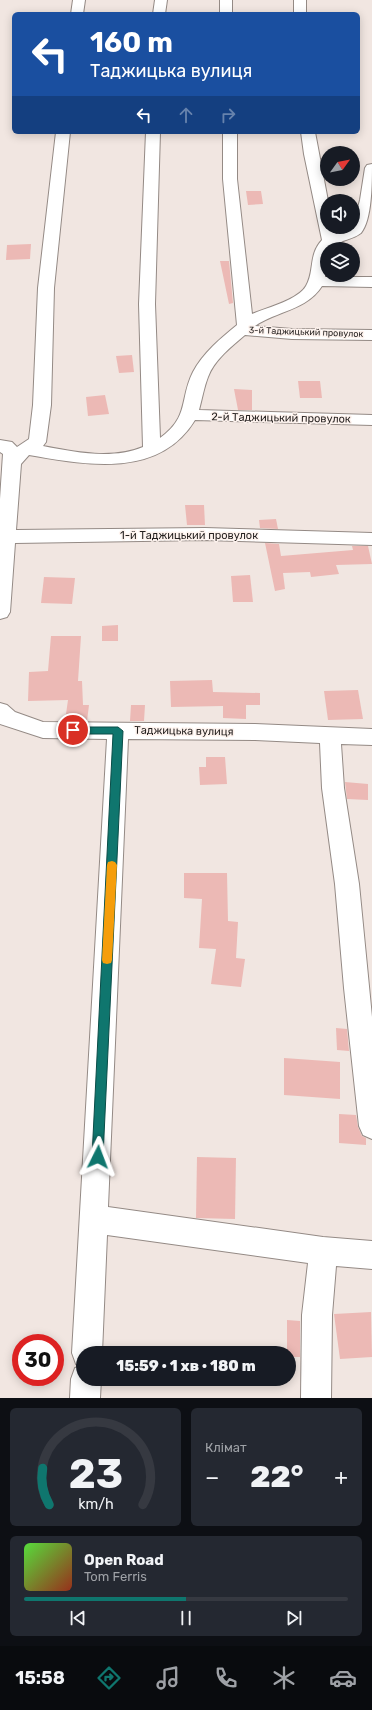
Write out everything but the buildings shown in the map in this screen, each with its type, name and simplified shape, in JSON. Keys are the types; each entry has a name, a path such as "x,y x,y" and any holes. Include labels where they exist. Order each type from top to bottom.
{"street":[{"path":"77,12 79,0"},
{"path":"159,12 161,0"},
{"path":"226,0 226,12"},
{"path":"300,0 300,12"},
{"path":"12,463 24,449 37,442 42,405 46,288 63,134"},
{"path":"152,450 150,428 147,304 153,134"},
{"path":"230,134 230,179 243,327"},
{"path":"308,134 311,154 330,242 345,234"},
{"path":"360,224 363,221 371,178"},
{"path":"360,234 372,234"},
{"path":"24,449 86,459 127,458 152,450 162,445 178,432 190,415 197,385 205,366 243,327 300,299 311,291 317,281 320,259"},
{"path":"317,281 372,282"},
{"name":"3-й Таджицький провулок","path":"243,327 292,334 372,335"},
{"name":"2-й Таджицький провулок","path":"190,415 372,420"},
{"path":"0,446 6,446 12,453 0,612"},
{"name":"1-й Таджицький провулок","path":"5,536 205,534 372,539"},
{"name":"Таджицька вулиця","path":"0,711 7,718 42,730 256,732 372,737"},
{"path":"87,1346 118,731"},
{"path":"330,735 334,788 347,884 356,988 372,1126"},
{"path":"94,1219 323,1251 372,1255"},
{"path":"316,1398 318,1315 323,1251"},
{"path":"85,1398 86,1386"}],"slow traffic":[{"path":"107,960 112,865"}],"route":[{"path":"73,730 118,731 98,1157"}]}
